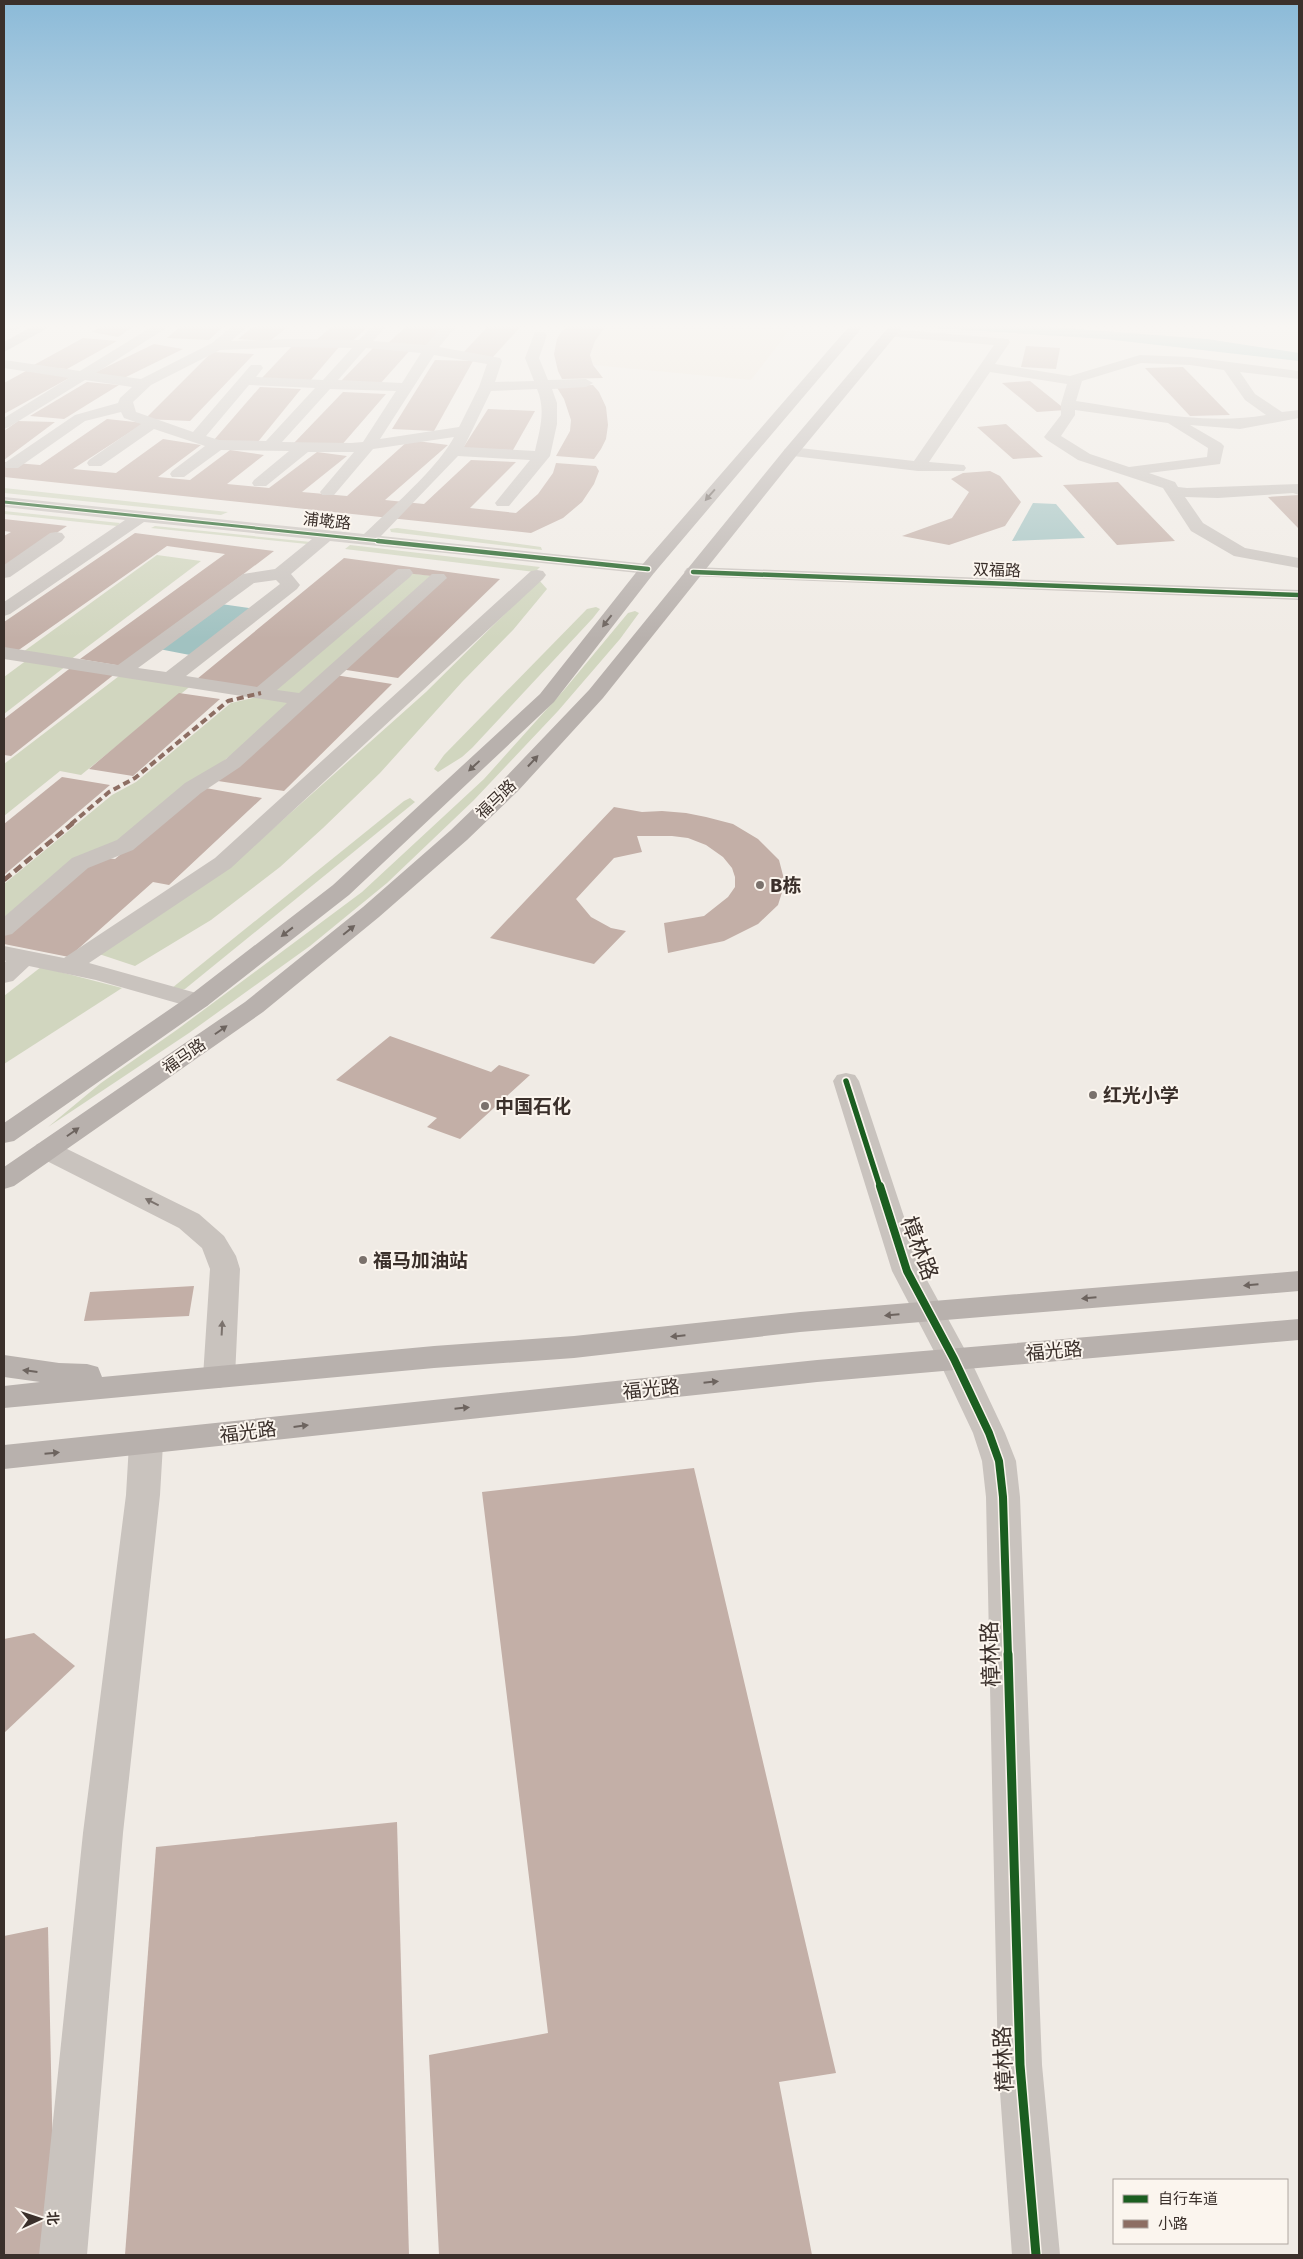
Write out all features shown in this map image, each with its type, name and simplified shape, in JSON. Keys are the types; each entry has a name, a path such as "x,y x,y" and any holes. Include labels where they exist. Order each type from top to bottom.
{"main road":[{"name":"福马路","path":"4,1135 137,1045 198,1001 341,890 548,698 648,569 768,428"},
{"name":"福马路","path":"4,1180 254,1007 371,912 459,835 510,786 596,694 811,428"},
{"path":"4,1196 47,1150"},
{"path":"4,1397 434,1357 574,1347 800,1322 1299,1281"},
{"name":"福光路","path":"4,1457 146,1444 416,1413 816,1371 1299,1330"},
{"path":"4,1366 59,1374 219,1377"}],"street":[{"path":"12,465 65,428"},
{"path":"95,463 145,428"},
{"path":"167,428 217,445 303,448 351,448 464,431"},
{"path":"197,437 204,428"},
{"path":"269,447 286,428"},
{"path":"328,492 368,446 379,428"},
{"path":"504,503 542,456 548,428"},
{"path":"918,466 943,428"},
{"path":"1058,428 1052,437 1084,458 1169,485 1196,526 1240,552 1299,563"},
{"path":"1185,428 1216,446 1214,461"},
{"path":"369,539 439,468 454,450 464,431"},
{"path":"178,474 217,445"},
{"path":"260,484 303,448"},
{"path":"454,450 542,456"},
{"path":"791,452 918,466 958,468"},
{"path":"1128,471 1214,461"},
{"path":"1214,461 1244,491"},
{"path":"1172,491 1202,494 1298,489"},
{"name":"浦墘路","path":"4,502 648,569"},
{"path":"4,610 143,516"},
{"path":"122,672 249,578 280,574 306,554 326,534"},
{"path":"4,573 56,537"},
{"name":"双福路","path":"693,572 1299,595"},
{"path":"260,693 404,573"},
{"path":"171,678 291,585 280,574"},
{"path":"68,966 223,863 537,575"},
{"path":"4,929 80,863 125,845 193,788 233,763 438,578"},
{"path":"4,653 304,700"},
{"path":"4,673 26,656"},
{"path":"4,976 14,955 68,966 198,1001"},
{"name":"樟林路","path":"846,1081 907,1271 954,1359 999,1461 1003,1497 1020,2065 1036,2255"},
{"path":"47,1150 189,1221 214,1243 225,1268 219,1377"},
{"path":"63,2255 103,1833 142,1494 146,1444"}],"green space":[{"path":"4,488 228,512 221,515 4,493"},
{"path":"4,511 120,523 117,526 4,514"},
{"path":"155,526 311,542 307,544 151,528"},
{"path":"397,528 541,547 542,550 391,532 390,529"},
{"path":"350,545 540,567 535,572 345,549"},
{"path":"157,555 201,561 70,660 23,652"},
{"path":"408,573 433,576 301,696 273,691"},
{"path":"539,580 547,589 513,630 462,682 380,773 280,867 211,920 135,966 96,953 230,867 426,692"},
{"path":"596,607 600,609 593,618 472,748 462,757 438,772 434,769 444,755 587,609"},
{"path":"635,611 639,613 620,639 558,711 474,800 387,883 310,946 189,1033 48,1127 101,1083 178,1029 362,892 484,779 564,690 628,613"},
{"path":"27,660 66,666 4,714 4,677"},
{"path":"123,673 193,684 81,775 60,771 4,816 4,764"},
{"path":"261,696 298,701 122,843 78,859 4,924 4,884 112,795 136,782 231,703"},
{"path":"410,798 415,802 185,989 174,992 172,988"},
{"path":"41,967 122,988 4,1064 4,996"}],"water":[{"path":"1033,503 1056,504 1085,538 1012,541"},
{"path":"221,604 256,609 195,656 159,649"}],"building":[{"path":"8,428 46,428 4,460 4,431"},
{"path":"93,428 136,428 73,469 116,473 163,439 201,445 158,477 190,480 230,450 264,455 227,484 269,488 317,452 347,456 302,492 347,496 409,440 448,445 385,500 424,504 471,460 516,462 470,508 516,513 538,494 553,473 556,463 596,466 599,471 594,484 582,502 563,518 531,533 4,477 4,462 40,465"},
{"path":"224,428 269,428 257,443 213,441"},
{"path":"308,428 356,428 340,447 293,444"},
{"path":"392,428 435,428 434,431"},
{"path":"476,428 525,428 513,450 463,448"},
{"path":"570,428 608,428 606,439 594,459 556,456"},
{"path":"979,428 1011,428 1043,457 1013,459"},
{"path":"990,471 1000,476 1021,502 1005,526 949,545 902,536 952,518 969,492 951,479 963,473"},
{"path":"1118,482 1175,541 1117,545 1063,485"},
{"path":"1299,495 1299,529 1268,497"},
{"path":"4,519 67,526 4,568 4,536 11,532 4,531"},
{"path":"135,533 274,551 122,666 80,659 225,554 167,546 13,654 4,653 4,622"},
{"path":"344,558 500,579 398,678 340,669 440,577 397,572 261,690 197,679"},
{"path":"73,666 116,673 11,756 4,755 4,719"},
{"path":"335,675 392,684 284,791 218,781"},
{"path":"179,693 220,699 133,776 89,769"},
{"path":"62,777 110,785 4,875 4,824"},
{"path":"200,787 262,798 169,885 153,882 69,957 4,944 4,935 97,857 115,859"},
{"name":"B栋","path":"614,807 642,812 686,813 733,824 758,839 779,860 785,883 778,905 758,924 724,941 668,953 664,923 704,916 728,897 735,887 735,877 732,868 723,857 706,845 688,838 637,836 642,852 614,858 576,899 591,917 611,928 626,931 594,964 490,938"},
{"path":"390,1036 491,1072 499,1065 530,1075 460,1139 427,1127 437,1118 336,1080"},
{"path":"194,1286 189,1316 84,1321 90,1292"},
{"path":"694,1468 836,2073 779,2082 812,2255 439,2255 429,2055 548,2033 482,1492"},
{"path":"34,1633 75,1666 4,1733 4,1639"},
{"path":"397,1822 409,2255 125,2255 156,1847"},
{"path":"48,1927 55,2255 4,2255 4,1936"}],"marked path":[{"path":"4,880 109,792 135,778 228,701 261,693"}],"cycle path":[{"path":"4,502 648,569"},
{"path":"693,572 1299,595"},
{"path":"846,1081 907,1271 954,1359 989,1433 999,1461 1003,1497 1020,2065 1036,2255"}],"place":[{"name":"B栋","path":"760,885"},
{"name":"红光小学","path":"1093,1095"},
{"name":"中国石化","path":"485,1106"},
{"name":"福马加油站","path":"363,1260"}]}
